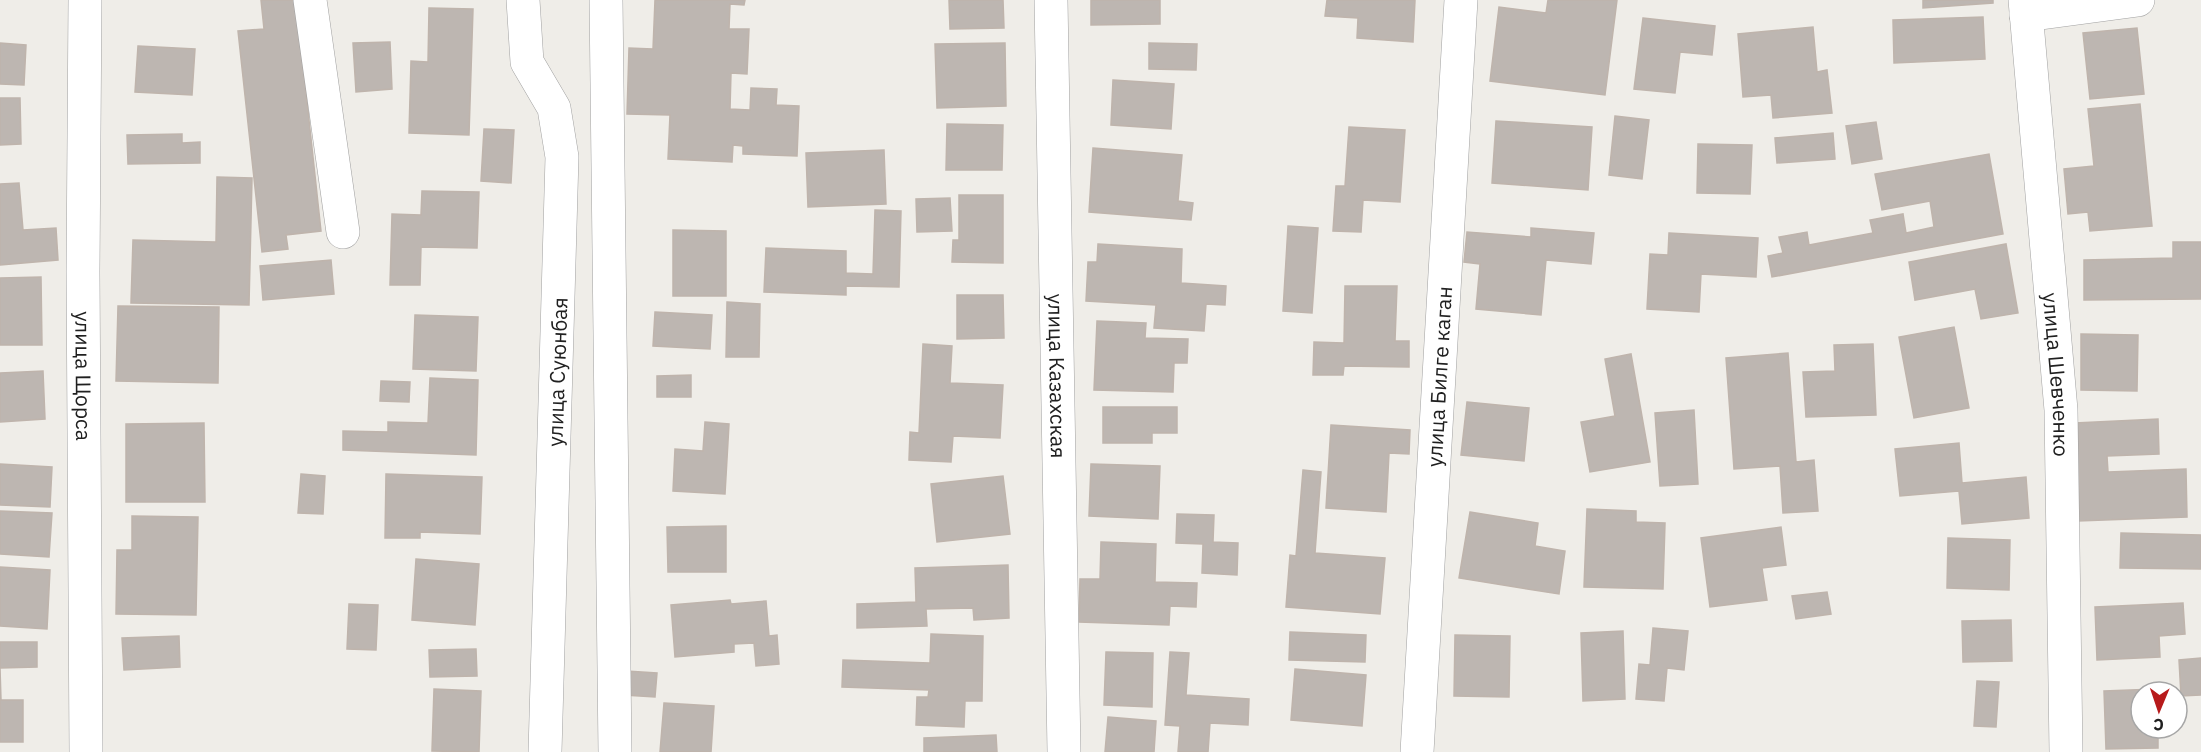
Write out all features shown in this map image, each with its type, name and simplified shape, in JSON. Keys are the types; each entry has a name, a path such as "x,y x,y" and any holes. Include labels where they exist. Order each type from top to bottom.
{"street":[{"name":"улица Щорса","path":"85,0 83,272 86,752"},
{"path":"310,0 343,231"},
{"name":"улица Суюнбая","path":"523,0 527,62 554,108 562,157 545,752"},
{"path":"606,0 615,752"},
{"name":"улица Казахская","path":"1051,0 1064,752"},
{"name":"улица Билге каган","path":"1417,752 1461,0"},
{"path":"2025,8 2138,0"},
{"name":"улица Шевченко","path":"2025,8 2061,410 2066,752"}],"building":[{"path":"261,0 296,0 321,231 286,235 288,249 262,252 238,31 264,29"},
{"path":"655,0 745,0 744,5 730,4 729,29 749,29 747,74 731,73 730,109 750,110 751,88 777,89 776,105 799,106 797,156 743,154 743,146 733,145 732,162 668,159 670,115 627,114 629,48 653,49"},
{"path":"949,0 1003,0 1004,28 950,29"},
{"path":"1091,0 1160,0 1160,24 1091,25"},
{"path":"1327,0 1415,0 1413,42 1357,38 1358,18 1325,16"},
{"path":"1548,0 1617,0 1605,95 1490,81 1499,7 1546,13"},
{"path":"1923,0 1993,0 1993,3 1923,8"},
{"path":"429,8 473,9 469,135 409,133 411,61 428,62"},
{"path":"1983,17 1985,59 1894,63 1893,20"},
{"path":"1643,18 1715,26 1712,55 1680,52 1675,93 1634,89"},
{"path":"1813,27 1817,72 1827,70 1832,113 1773,118 1771,95 1743,97 1738,34"},
{"path":"2137,28 2144,94 2090,99 2083,33"},
{"path":"390,42 392,89 356,92 353,43"},
{"path":"0,43 26,45 24,85 0,84"},
{"path":"1005,43 1006,106 937,108 935,44"},
{"path":"1149,43 1197,44 1196,70 1149,69"},
{"path":"138,46 195,49 192,95 135,92"},
{"path":"1113,80 1174,84 1171,129 1111,125"},
{"path":"0,98 20,98 21,144 0,145"},
{"path":"2140,104 2152,226 2090,231 2088,212 2068,214 2064,169 2094,166 2088,109"},
{"path":"1615,116 1649,120 1642,179 1609,175"},
{"path":"1496,121 1592,127 1588,190 1492,183"},
{"path":"1876,122 1882,159 1852,164 1846,126"},
{"path":"947,124 1003,125 1002,170 946,170"},
{"path":"1349,127 1405,130 1400,202 1363,200 1361,232 1333,231 1336,186 1345,186"},
{"path":"484,129 514,130 511,183 481,181"},
{"path":"1833,133 1835,159 1777,163 1775,138"},
{"path":"182,134 182,143 200,142 200,163 128,164 127,135"},
{"path":"1698,144 1752,145 1750,194 1697,193"},
{"path":"1093,148 1182,155 1178,201 1193,203 1191,220 1089,212"},
{"path":"884,150 886,204 808,207 806,153"},
{"path":"1989,154 2003,234 1772,277 1768,256 1783,253 1779,237 1807,232 1809,245 1873,233 1870,220 1903,214 1906,233 1934,227 1930,201 1882,210 1875,174"},
{"path":"217,177 252,178 249,305 131,303 133,240 216,242"},
{"path":"19,183 23,230 56,228 58,260 0,265 0,184"},
{"path":"422,191 479,192 477,248 421,247 420,285 390,285 392,214 421,215"},
{"path":"959,195 1003,195 1003,263 952,262 953,240 959,240"},
{"path":"950,198 952,231 917,232 916,199"},
{"path":"875,210 901,211 899,287 846,286 846,295 764,292 766,248 846,251 846,273 873,274"},
{"path":"1288,226 1318,228 1312,313 1283,311"},
{"path":"1531,228 1594,233 1591,264 1546,260 1541,315 1476,309 1480,264 1464,262 1467,232 1531,237"},
{"path":"673,230 726,231 726,296 673,296"},
{"path":"1669,233 1758,238 1756,277 1701,274 1699,312 1647,309 1650,254 1668,255"},
{"path":"2173,242 2201,242 2201,299 2084,300 2084,260 2173,258"},
{"path":"1098,244 1182,249 1181,283 1226,286 1225,305 1206,304 1204,331 1154,328 1156,305 1086,301 1088,262 1097,262"},
{"path":"2006,244 2018,313 1981,319 1975,289 1915,300 1909,262"},
{"path":"331,260 334,294 263,300 260,266"},
{"path":"41,277 42,345 0,345 0,278"},
{"path":"1345,286 1397,286 1395,341 1409,341 1409,367 1344,366 1343,375 1313,375 1314,342 1344,343"},
{"path":"957,295 1003,295 1004,338 957,339"},
{"path":"727,302 760,304 759,357 726,357"},
{"path":"118,306 219,307 218,383 116,381"},
{"path":"655,312 712,315 710,349 653,346"},
{"path":"415,315 478,317 476,371 413,369"},
{"path":"1097,321 1146,323 1145,338 1188,339 1187,363 1174,363 1173,392 1094,390"},
{"path":"1954,327 1969,408 1914,418 1899,337"},
{"path":"2081,334 2138,335 2137,391 2081,390"},
{"path":"923,344 952,346 950,383 1003,385 1000,438 953,436 951,462 909,460 910,432 919,433"},
{"path":"1873,344 1876,415 1806,417 1803,372 1835,371 1834,345"},
{"path":"1788,353 1796,462 1814,460 1818,511 1783,513 1780,466 1734,469 1726,358"},
{"path":"1631,354 1650,462 1590,472 1581,422 1615,416 1605,359"},
{"path":"43,371 45,419 0,422 0,373"},
{"path":"691,375 691,397 657,397 657,376"},
{"path":"430,378 478,380 476,455 343,450 343,431 388,432 388,422 428,423"},
{"path":"381,381 410,382 409,402 380,401"},
{"path":"1467,402 1529,408 1524,461 1461,455"},
{"path":"1103,407 1177,407 1177,433 1152,433 1152,443 1103,443"},
{"path":"1694,410 1698,484 1660,486 1655,413"},
{"path":"2158,419 2159,454 2107,456 2108,472 2186,469 2187,517 2078,521 2075,423"},
{"path":"705,422 729,424 725,494 673,491 675,449 703,451"},
{"path":"204,423 205,502 126,502 126,424"},
{"path":"1331,425 1410,430 1409,454 1389,453 1386,512 1326,508"},
{"path":"1959,443 1962,483 2026,477 2029,518 1962,524 1959,491 1900,496 1895,449"},
{"path":"0,464 52,467 50,507 0,505"},
{"path":"1091,464 1160,466 1158,519 1089,516"},
{"path":"1303,470 1321,472 1315,553 1385,558 1380,614 1286,607 1290,555 1296,556"},
{"path":"301,474 325,476 323,514 298,513"},
{"path":"386,474 482,477 480,534 420,532 420,538 385,538"},
{"path":"1003,476 1010,534 937,542 931,484"},
{"path":"1587,509 1636,511 1636,522 1665,523 1663,589 1584,587"},
{"path":"0,511 52,513 49,557 0,554"},
{"path":"1470,512 1538,523 1535,546 1565,551 1559,594 1459,578"},
{"path":"1177,514 1214,515 1213,542 1238,543 1237,575 1202,573 1203,544 1176,543"},
{"path":"132,516 198,517 196,615 116,614 117,550 132,550"},
{"path":"726,526 726,572 668,572 667,527"},
{"path":"1781,527 1786,565 1762,568 1767,600 1710,607 1701,538"},
{"path":"2121,533 2201,535 2201,569 2120,568"},
{"path":"1948,538 2010,540 2009,590 1947,588"},
{"path":"1101,542 1156,544 1155,582 1197,583 1196,607 1170,606 1169,625 1079,622 1080,579 1100,579"},
{"path":"416,559 479,564 475,625 412,620"},
{"path":"1008,565 1009,618 974,620 973,608 926,609 927,626 857,628 857,604 916,602 915,568"},
{"path":"0,567 50,570 47,629 0,626"},
{"path":"1827,592 1831,614 1796,619 1792,596"},
{"path":"730,600 731,604 766,601 769,636 777,635 779,664 756,666 754,643 734,644 734,652 675,657 671,605"},
{"path":"2183,603 2185,634 2159,636 2160,657 2097,660 2095,607"},
{"path":"349,604 378,605 376,650 347,649"},
{"path":"2011,620 2012,661 1963,662 1962,621"},
{"path":"1653,628 1688,631 1684,670 1667,668 1664,701 1636,699 1639,664 1650,665"},
{"path":"1623,631 1625,699 1583,701 1581,633"},
{"path":"1290,632 1366,635 1365,662 1289,660"},
{"path":"931,634 983,636 982,701 965,701 964,727 916,725 917,697 928,697 929,690 842,687 843,660 930,663"},
{"path":"1455,635 1510,636 1509,697 1454,696"},
{"path":"179,636 180,667 124,670 122,638"},
{"path":"0,642 37,642 37,667 0,668"},
{"path":"476,649 477,676 430,677 429,650"},
{"path":"1106,652 1153,653 1152,707 1104,705"},
{"path":"1170,652 1189,653 1186,695 1249,699 1248,725 1210,723 1208,752 1178,752 1180,726 1165,725"},
{"path":"2201,658 2201,695 2189,696 2189,680 2180,680 2179,660"},
{"path":"0,668 1,700 23,700 23,742 0,742"},
{"path":"1295,669 1366,675 1362,726 1291,720"},
{"path":"626,671 657,673 655,697 624,695"},
{"path":"1977,681 1999,682 1996,727 1974,726"},
{"path":"434,689 481,691 479,752 432,751"},
{"path":"2129,690 2129,740 2158,740 2158,748 2106,749 2104,691"},
{"path":"664,703 714,706 711,752 660,752"},
{"path":"1108,717 1156,721 1154,752 1105,752"},
{"path":"996,735 997,752 924,752 924,738"}]}
